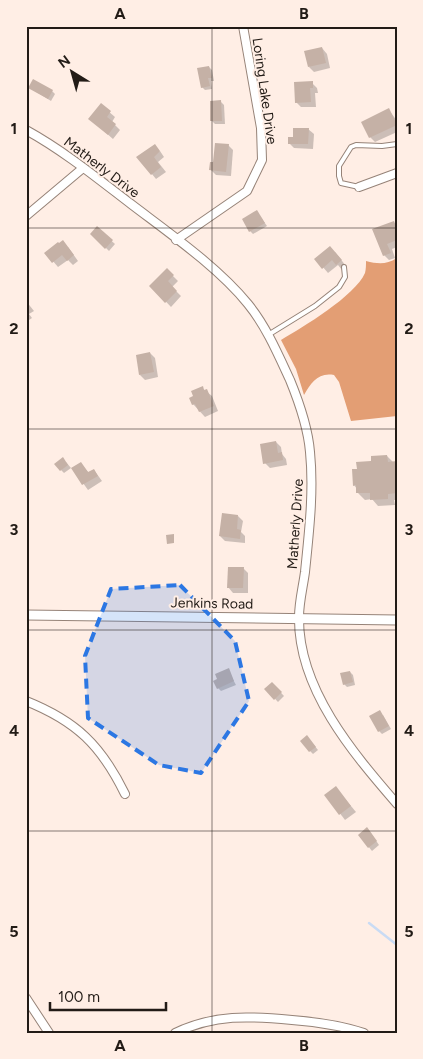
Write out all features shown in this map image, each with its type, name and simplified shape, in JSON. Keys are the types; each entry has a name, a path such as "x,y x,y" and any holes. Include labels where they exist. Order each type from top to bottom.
{"street":[{"name":"Loring Lake Drive","path":"176,240 246,191 262,160 261,128 243,26"},
{"name":"Matherly Drive","path":"26,130 57,148 222,277 248,304 268,335 280,357 297,398 310,452 311,513 299,618 307,670 320,697 352,751 397,804"},
{"path":"26,216 83,168"},
{"path":"359,187 397,173"},
{"name":"Jenkins Road","path":"26,616 397,620"},
{"path":"26,701 51,711 83,734 105,758 125,794"},
{"path":"26,998 49,1033"},
{"path":"175,1033 192,1025 208,1021 248,1016 327,1023 364,1033"}],"lane":[{"path":"359,187 341,183 339,176 339,166 351,147 356,145 377,147 397,144"},
{"path":"268,335 314,306 339,287 345,277 344,268"}],"highlighted area":[{"path":"180,585 235,641 249,701 201,773 159,765 88,718 85,656 111,589"}],"shaded area":[{"path":"397,258 397,416 351,421 339,382 334,375 324,375 316,379 304,395 296,369 281,340 328,310 351,291 365,273 366,261 382,263"}],"building":[{"path":"322,47 326,63 308,67 304,51"},
{"path":"209,66 212,78 208,78 210,86 201,88 197,68"},
{"path":"33,79 53,90 48,99 28,88"},
{"path":"313,81 313,88 310,88 311,102 295,103 294,82"},
{"path":"221,100 222,121 210,121 210,101"},
{"path":"101,103 111,111 107,117 116,124 108,135 88,119"},
{"path":"389,108 397,125 369,138 361,122"},
{"path":"293,128 309,128 308,144 288,144 288,137 293,137"},
{"path":"215,143 229,144 226,172 209,170 210,162 213,162"},
{"path":"155,144 160,151 154,157 161,167 151,175 136,157"},
{"path":"257,210 265,223 249,232 242,219"},
{"path":"394,221 397,229 397,240 387,244 391,253 383,256 372,229"},
{"path":"97,226 113,240 105,249 90,234"},
{"path":"63,240 74,255 67,261 62,255 52,263 44,253"},
{"path":"330,246 342,260 336,265 332,260 322,269 314,259"},
{"path":"167,268 174,275 168,281 177,291 165,303 149,286"},
{"path":"150,352 154,372 139,375 136,355"},
{"path":"203,386 204,390 207,389 214,406 199,412 195,404 192,405 189,398 193,396 191,391"},
{"path":"276,441 278,453 282,452 283,460 263,464 260,444"},
{"path":"387,455 388,462 397,461 397,493 388,494 388,499 370,500 370,493 356,493 356,485 353,486 352,469 357,469 356,462 371,461 371,456"},
{"path":"63,457 68,465 60,471 54,464"},
{"path":"81,462 88,472 94,469 98,476 82,485 71,468"},
{"path":"222,513 238,515 237,529 241,530 240,539 219,536"},
{"path":"174,534 174,543 167,544 166,535"},
{"path":"228,567 244,567 243,588 227,588"},
{"path":"229,668 234,681 217,689 213,681 217,679 215,674"},
{"path":"350,671 353,682 343,685 340,673"},
{"path":"272,682 282,692 274,700 264,689"},
{"path":"380,710 389,726 378,732 369,716"},
{"path":"307,735 316,747 309,752 300,741"},
{"path":"336,786 351,806 339,815 324,795"},
{"path":"367,827 377,841 368,848 358,835"}],"waterway":[{"path":"369,923 397,945"}]}
